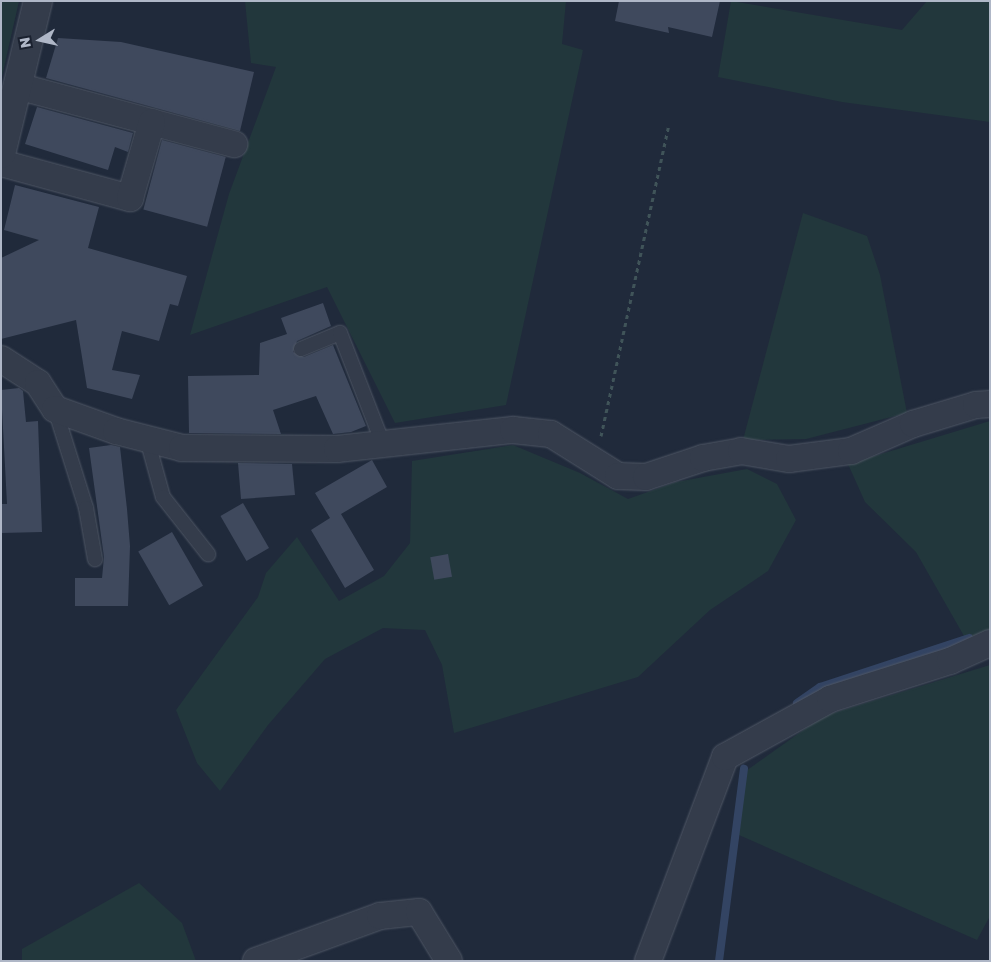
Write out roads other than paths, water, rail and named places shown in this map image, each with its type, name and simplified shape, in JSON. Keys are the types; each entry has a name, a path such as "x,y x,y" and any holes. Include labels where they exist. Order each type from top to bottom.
{"street":[{"path":"1,154 38,1"},
{"path":"18,86 234,144"},
{"path":"1,164 130,198 152,122"},
{"path":"1,359 38,383 54,409 147,439 182,448 260,450 383,444 513,430 551,434 618,476 646,477 703,458 742,451 789,459 851,451 913,424 976,405 990,404"},
{"path":"648,961 725,757 830,699 950,661 990,643"},
{"path":"256,961 380,916 419,912 449,961"}],"lane":[{"path":"301,349 340,333 383,444"},
{"path":"54,409 86,508 95,559"},
{"path":"147,439 164,497 208,554"}],"waterway":[{"path":"797,703 820,687 969,638"},
{"path":"719,961 744,769"}]}
